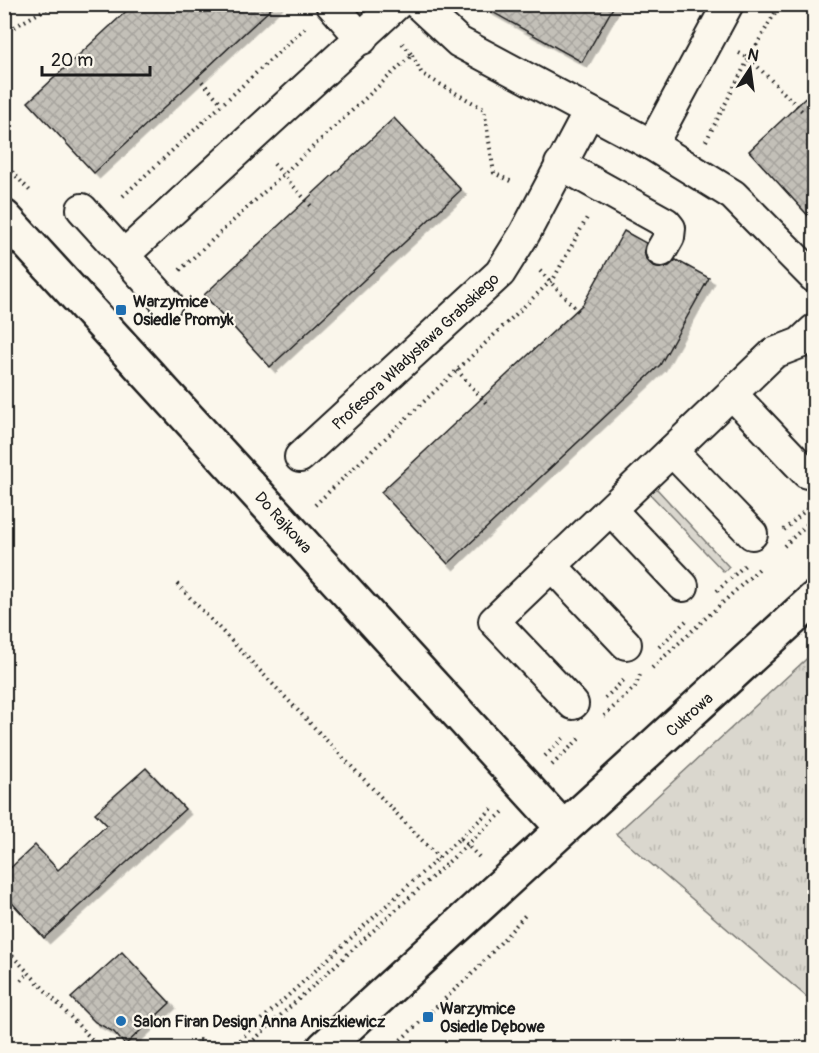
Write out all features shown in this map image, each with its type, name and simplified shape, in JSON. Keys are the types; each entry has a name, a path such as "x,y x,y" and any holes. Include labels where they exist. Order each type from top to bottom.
{"street":[{"path":"124,255 372,29 331,4"},
{"path":"418,4 459,42 589,112 656,137 689,166 733,195 814,277"},
{"path":"656,137 728,4"},
{"name":"Profesora Władysława Grabskiego","path":"300,457 501,273 589,112"},
{"path":"560,164 666,223 670,228 669,237 661,251"},
{"path":"82,209 162,297"},
{"name":"Do Rajkowa","path":"4,217 563,828"},
{"path":"573,704 494,621 774,353 810,344"},
{"path":"732,394 807,473"},
{"path":"672,451 752,534"},
{"path":"611,510 683,586"},
{"path":"552,566 626,644"},
{"name":"Cukrowa","path":"324,1048 814,600"}],"path":[{"path":"4,33 54,4"},
{"path":"656,137 701,151 780,4"},
{"path":"123,196 315,19 372,29 412,55 422,74 484,109 494,172 544,198"},
{"path":"709,38 749,58 802,111"},
{"path":"162,297 283,174 412,55"},
{"path":"198,77 222,104"},
{"path":"252,139 311,206"},
{"path":"551,282 581,314"},
{"path":"457,370 486,403"},
{"path":"313,506 452,374"},
{"path":"177,584 439,858"},
{"path":"245,1048 467,845"},
{"path":"4,947 100,1048"},
{"path":"21,981 28,973"},
{"path":"190,1048 200,1040 208,1048"}],"green space":[{"path":"656,488 729,567 724,572 650,494"},
{"path":"814,652 814,1003 616,834"}],"building":[{"path":"134,4 276,4 94,173 28,102"},
{"path":"478,4 615,4 582,62"},
{"path":"814,90 814,222 749,151"},
{"path":"394,118 461,190 270,367 204,295"},
{"path":"624,231 646,243 644,250 646,259 653,266 662,268 676,260 709,278 660,365 448,564 381,492 583,304"},
{"path":"146,768 185,809 44,938 4,894 4,874 35,845 58,870 107,825 95,813"},
{"path":"122,952 170,1003 125,1045 114,1032 95,1022 71,998"}],"place":[{"name":"Warzymice Osiedle Promyk","path":"121,310"},
{"name":"Warzymice Osiedle Dębowe","path":"428,1017"},
{"name":"Salon Firan Design Anna Aniszkiewicz","path":"121,1021"}]}
